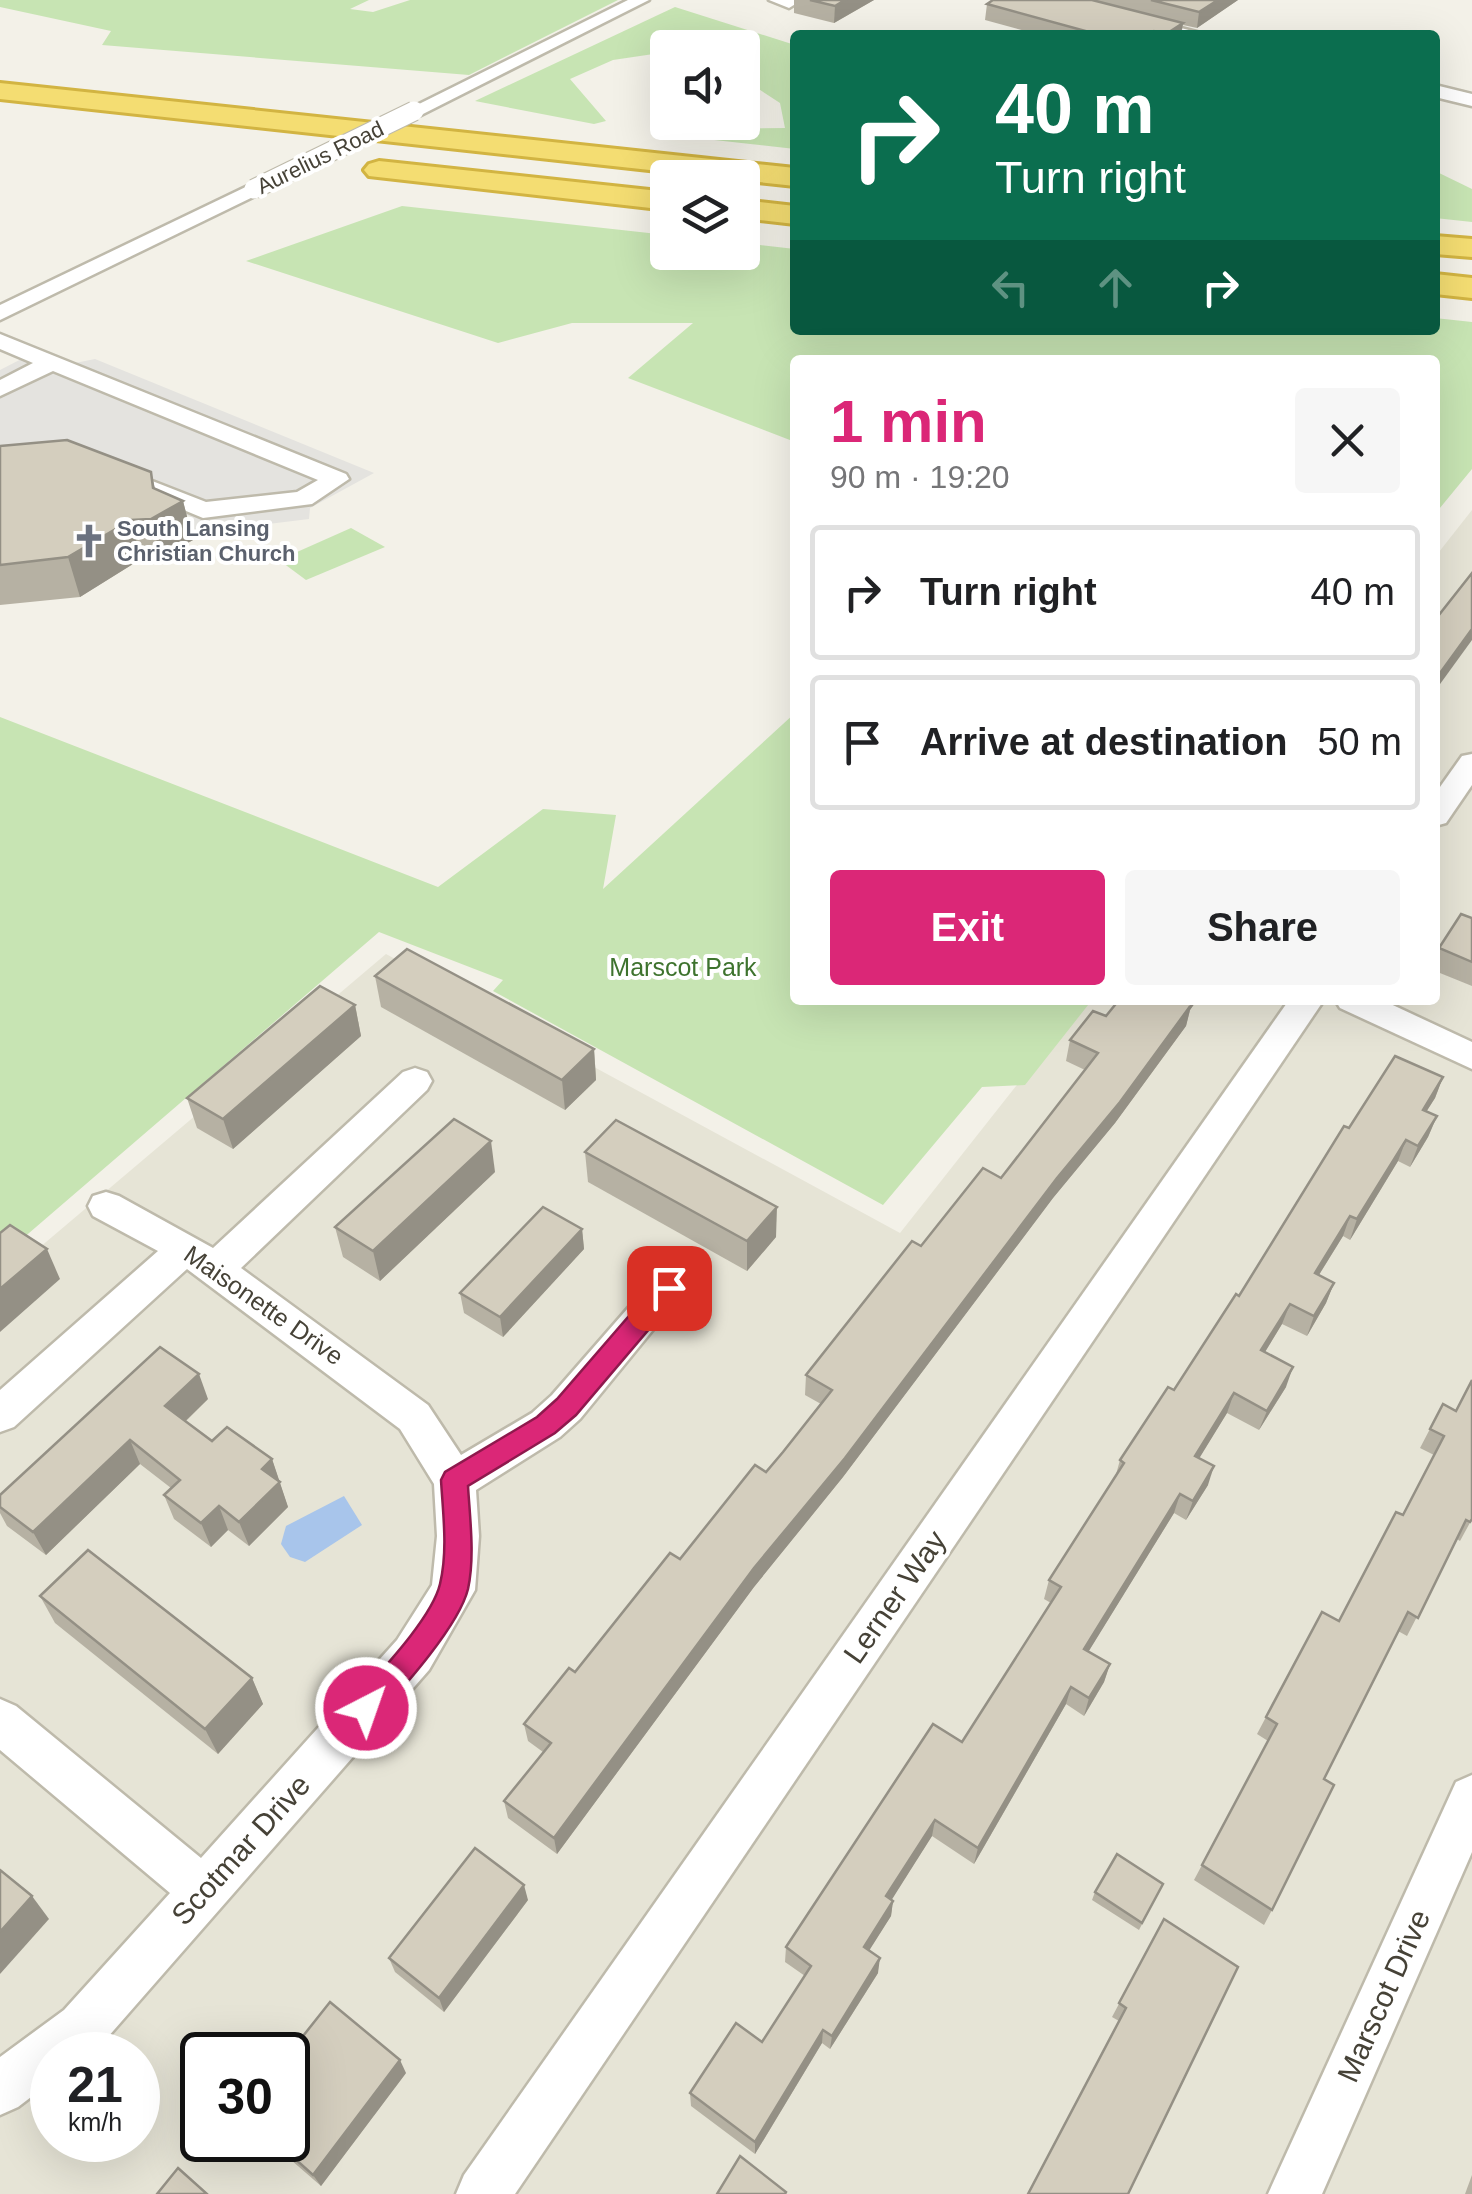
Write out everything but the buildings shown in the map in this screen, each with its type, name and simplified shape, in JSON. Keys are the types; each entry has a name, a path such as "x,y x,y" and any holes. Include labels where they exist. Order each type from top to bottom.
{"highway":[{"path":"0,91 790,176"},
{"path":"262,157 650,199"},
{"path":"760,211 790,214"},
{"path":"1440,242 1472,245"},
{"path":"1440,285 1472,288"}],"street":[{"name":"Aurelius Road","path":"0,313 641,0"},
{"path":"1051,0 1178,30"},
{"path":"1440,92 1472,100"},
{"path":"0,341 337,479 303,499 203,510 113,471"},
{"path":"0,389 52,362"},
{"path":"1440,809 1472,763"},
{"name":"Lerner Way","path":"483,2194 1304,1005"},
{"path":"1363,1005 1472,1056"},
{"path":"0,1415 200,1259 415,1081"},
{"name":"Maisonette Drive","path":"106,1206 200,1259 414,1417"},
{"path":"454,1480 546,1425 669,1288"},
{"name":"Scotmar Drive","path":"0,2090 82,2028 414,1654 454,1590 458,1536 454,1480 414,1417"},
{"path":"0,1721 204,1891"},
{"name":"Marscot Drive","path":"1296,2194 1472,1798"}],"shaded area":[{"path":"37,351 70,364 95,359 374,473 310,508 309,519 195,533 191,517 69,463 0,473 0,370"},
{"path":"1472,510 1472,2194 0,2194 0,1281 386,954 900,1233 1080,1005 1440,1005 1440,551"}],"green space":[{"path":"0,0 369,0 350,9 373,12 410,0 618,0 469,75 102,45 111,31 0,7"},
{"path":"675,7 748,30 650,30 650,55 613,60 570,79 606,121 594,124 475,101"},
{"path":"760,34 790,43 790,148 714,140 760,140 760,128 785,128 780,103 760,90"},
{"path":"1440,173 1472,189 1472,222 1440,219"},
{"path":"402,206 650,233 650,270 760,270 760,245 790,248 790,335 1440,335 1440,319 1472,322 1472,469 1440,508 1440,355 790,355 790,440 628,378 693,323 572,323 498,343 246,261"},
{"path":"351,528 385,547 306,580 279,560"},
{"name":"Marscot Park","path":"0,717 438,887 543,809 616,815 603,889 790,718 790,1005 1088,1005 1025,1085 982,1087 883,1205 493,991 503,980 379,932 0,1258"}],"water":[{"path":"344,1496 362,1525 305,1562 290,1557 281,1544 286,1526"}],"place":[{"name":"South Lansing Christian Church","path":"89,541"}],"route":[{"path":"366,1708 414,1654 454,1590 458,1536 454,1480 546,1425 669,1288"}]}
